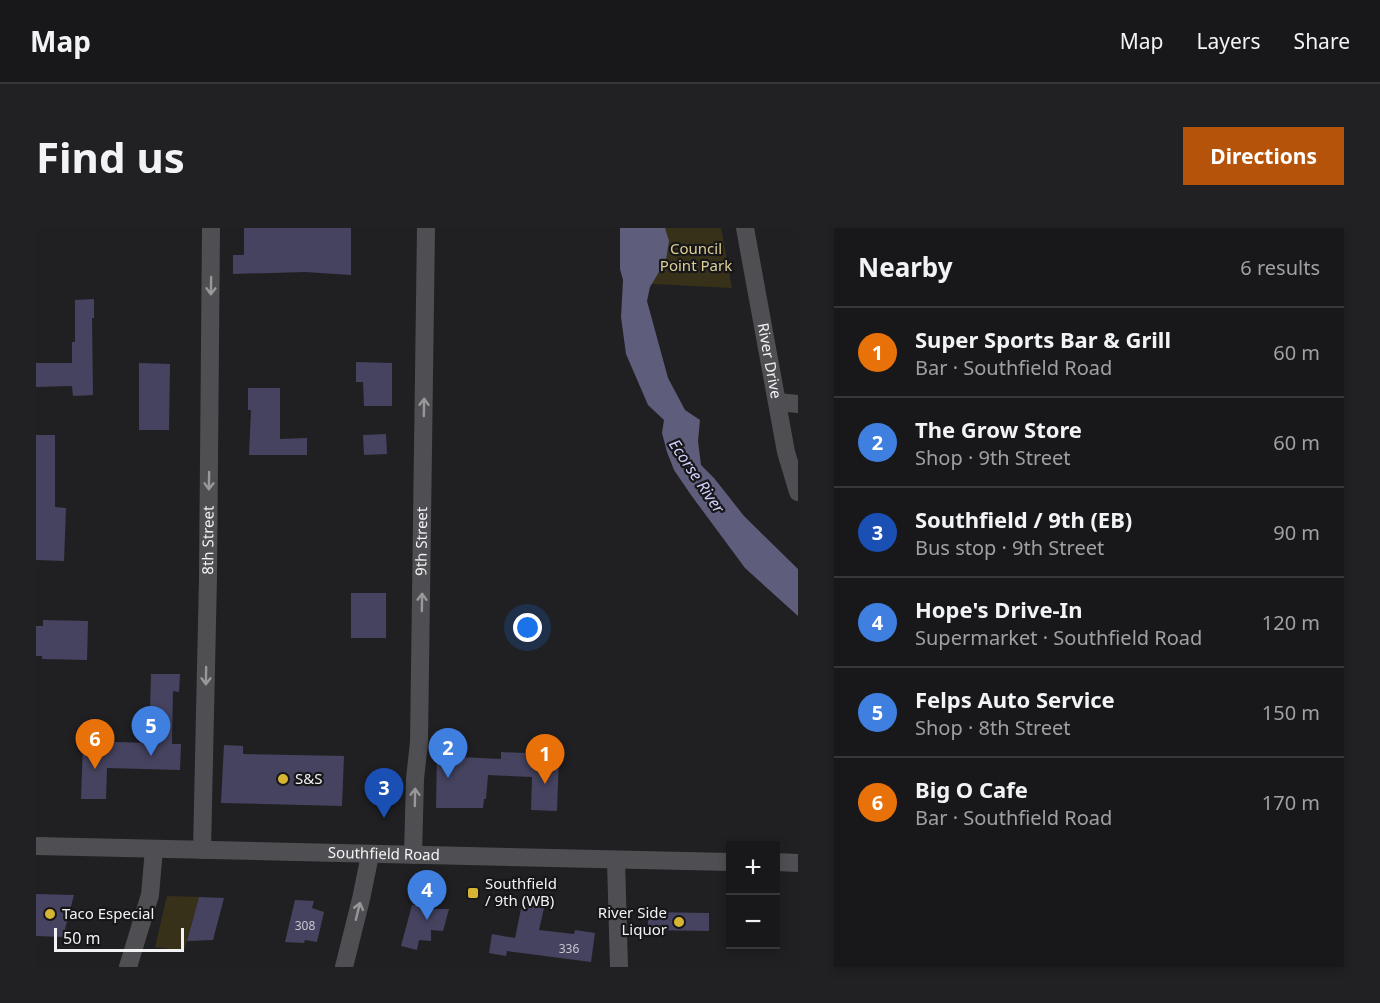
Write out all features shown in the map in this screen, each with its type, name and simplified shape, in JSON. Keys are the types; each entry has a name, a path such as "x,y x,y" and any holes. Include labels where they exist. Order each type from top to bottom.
{"street":[{"name":"8th Street","path":"202,850 208,577 211,228"},
{"name":"9th Street","path":"413,855 415,779 419,742 426,228"},
{"name":"River Drive","path":"745,228 786,452 798,492"},
{"path":"778,402 798,404"},
{"name":"Southfield Road","path":"36,846 726,862"},
{"path":"128,967 150,895 154,849"},
{"path":"344,967 370,855"},
{"path":"616,861 616,962"},
{"path":"780,862 798,863"}],"green space":[{"name":"Council Point Park","path":"637,228 721,228 732,288 635,283"},
{"path":"167,896 199,897 184,951 155,947"}],"water":[{"name":"Ecorse River","path":"620,228 665,228 669,241 666,260 650,287 647,301 668,378 685,410 700,420 698,441 701,465 744,516 798,569 798,616 745,568 674,470 662,433 664,420 648,405 626,354 621,317 623,280 620,269"}],"building":[{"path":"244,228 351,228 351,275 305,272 233,274 233,255 244,255"},
{"path":"94,299 94,318 92,318 93,395 73,396 72,386 36,387 36,363 72,363 72,342 75,342 75,300"},
{"path":"356,362 392,363 392,406 364,406 363,382 356,382"},
{"path":"139,363 170,364 169,430 139,430"},
{"path":"248,388 280,388 280,439 307,438 307,455 249,455 251,410 248,410"},
{"path":"386,434 387,454 364,455 363,435"},
{"path":"36,435 55,435 55,507 66,508 64,561 36,560"},
{"path":"351,593 386,593 386,638 351,638"},
{"path":"43,620 88,621 87,660 42,659 42,656 36,656 36,626 43,626"},
{"path":"151,674 180,674 179,692 173,691 172,744 181,744 180,770 107,768 106,799 81,799 83,741 149,743"},
{"name":"S&S","path":"224,745 243,746 243,754 344,756 342,806 221,803"},
{"path":"437,750 460,750 460,757 501,759 501,752 525,753 525,757 559,758 557,811 531,810 532,777 488,775 483,808 436,808"},
{"path":"36,894 74,895 63,937 36,936"},
{"path":"199,897 224,898 213,940 187,941"},
{"path":"295,900 314,901 312,908 324,912 317,942 305,940 304,943 285,942"},
{"path":"412,905 428,905 427,909 449,909 443,931 431,930 431,941 419,940 417,950 401,946"},
{"path":"527,905 544,908 539,930 574,934 575,930 595,933 591,962 507,951 506,956 489,953 492,934 515,938 521,909 526,910"},
{"name":"River Side Liquor","path":"648,912 709,913 709,931 648,930"}],"place":[{"name":"Felps Auto Service","path":"151,756"},
{"name":"Big O Cafe","path":"95,769"},
{"name":"The Grow Store","path":"448,778"},
{"name":"S&S","path":"283,779"},
{"name":"Super Sports Bar & Grill","path":"545,784"},
{"name":"Southfield / 9th (EB)","path":"384,818"},
{"name":"Southfield / 9th (WB)","path":"473,893"},
{"name":"Taco Especial","path":"50,914"},
{"name":"Hope's Drive-In","path":"427,920"},
{"name":"River Side Liquor","path":"679,922"}]}
